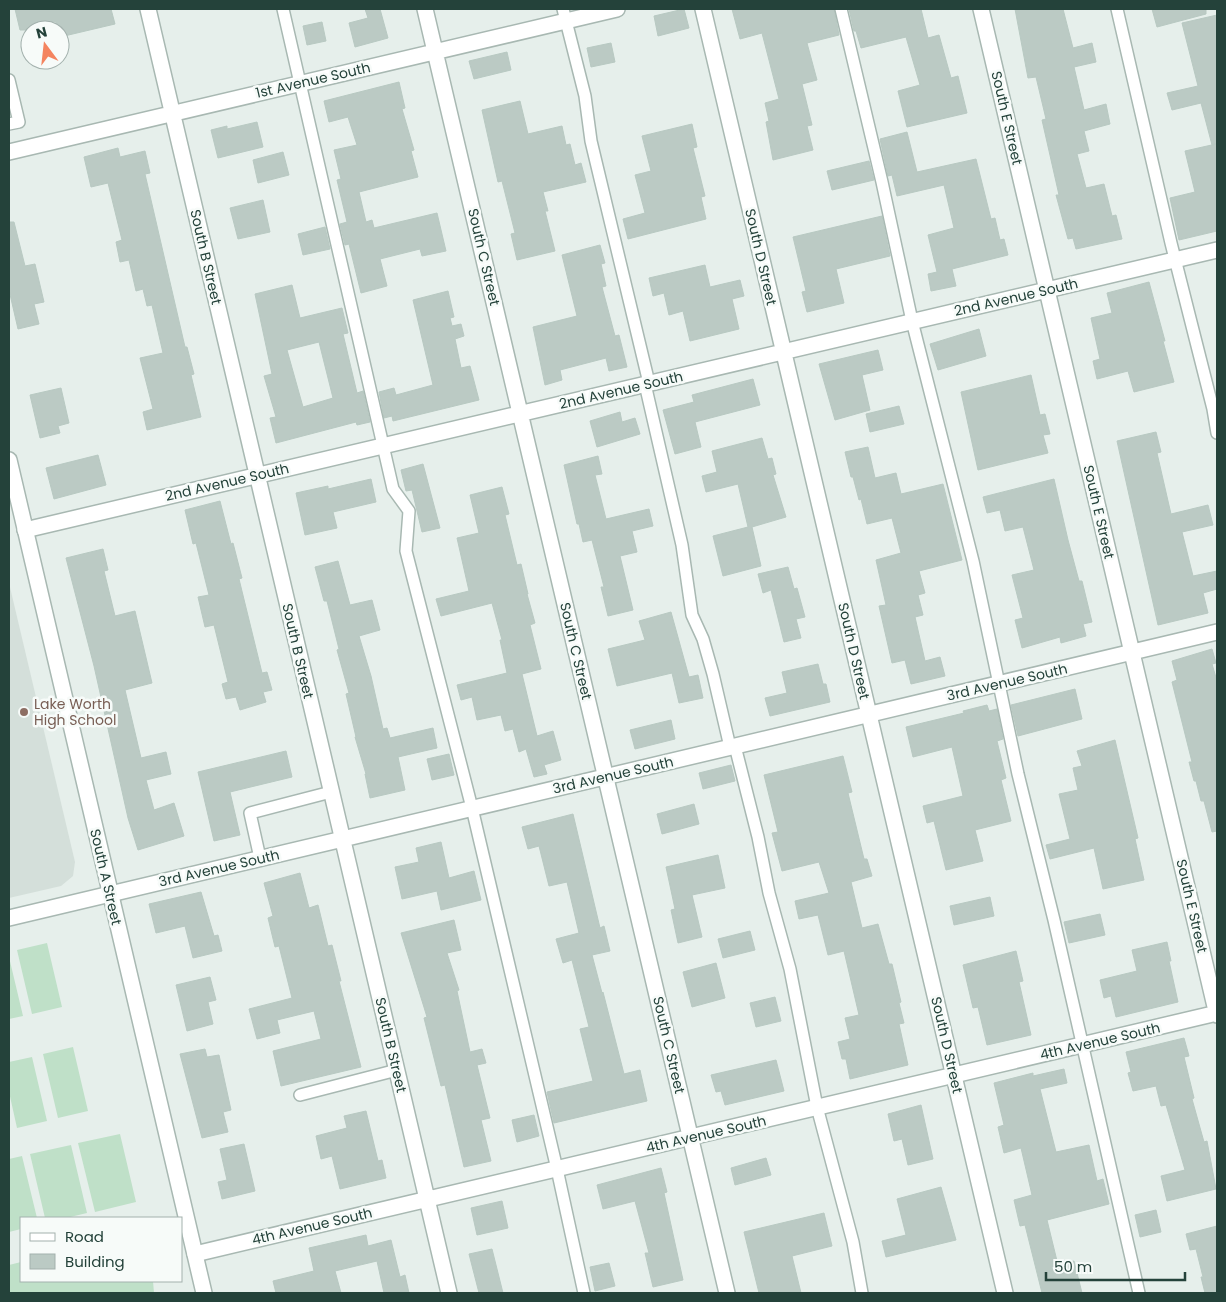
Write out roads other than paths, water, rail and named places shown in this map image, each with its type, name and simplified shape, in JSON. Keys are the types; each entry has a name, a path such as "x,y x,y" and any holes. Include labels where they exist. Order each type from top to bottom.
{"street":[{"name":"South B Street","path":"148,9 449,1293"},
{"name":"South C Street","path":"425,9 727,1293"},
{"name":"1st Avenue South","path":"9,152 435,51 564,15 617,9"},
{"name":"South D Street","path":"703,9 1005,1293"},
{"name":"South E Street","path":"981,9 1217,1014"},
{"name":"2nd Avenue South","path":"25,530 1217,250"},
{"name":"South A Street","path":"9,460 12,484 25,530 204,1293"},
{"name":"3rd Avenue South","path":"9,918 1217,632"},
{"name":"4th Avenue South","path":"195,1254 1217,1014"}],"lane":[{"path":"283,9 393,489 409,511 406,551 472,808 557,1169 584,1293"},
{"path":"841,9 882,182 912,321 972,561 1018,774 1054,920 1140,1293"},
{"path":"1117,9 1213,409 1217,433"},
{"path":"564,15 585,96 591,141 682,546 692,615 703,639 758,837 769,893 790,969 817,1107 853,1242 862,1293"},
{"path":"9,80 19,122 9,124"},
{"path":"260,858 250,814 331,792"},
{"path":"300,1095 397,1070"}],"place":[{"name":"Lake Worth High School","path":"24,712"}]}
